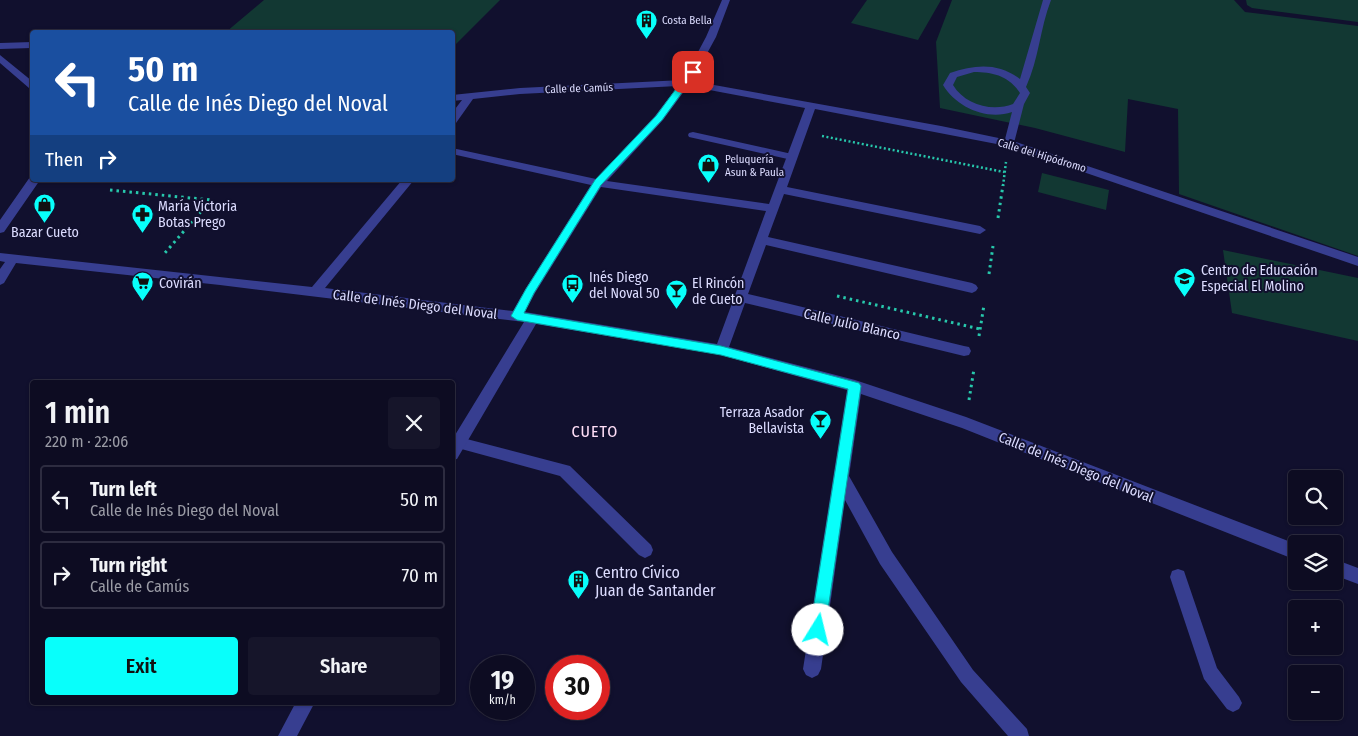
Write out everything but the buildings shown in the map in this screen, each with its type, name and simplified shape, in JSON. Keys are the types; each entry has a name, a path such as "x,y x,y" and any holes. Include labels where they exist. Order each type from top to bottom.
{"street":[{"path":"517,316 530,291 598,183 659,118 686,83 711,37 726,0"},
{"path":"1021,87 1030,72 1041,18 1048,0"},
{"path":"0,46 30,45"},
{"path":"0,58 30,84"},
{"path":"984,69 1006,75 1021,87 1024,93 1024,100 1019,105 1000,111 976,108 956,99 950,92 948,85 950,79 963,70 984,69"},
{"name":"Calle de Camús","path":"455,98 520,91 686,83"},
{"name":"Calle del Hipódromo","path":"686,83 1009,143 1358,262"},
{"path":"455,118 471,95"},
{"path":"721,350 811,105"},
{"path":"1009,143 1019,105"},
{"path":"693,135 792,157"},
{"path":"455,152 598,183 773,208"},
{"path":"0,228 33,182"},
{"path":"315,292 406,182"},
{"path":"780,189 980,230"},
{"path":"762,240 972,288"},
{"name":"Calle de Inés Diego del Noval","path":"0,257 517,316 721,350 855,386 966,423 1288,549"},
{"path":"0,280 13,258"},
{"name":"Calle Julio Blanco","path":"740,297 964,350"},
{"path":"532,320 456,448 565,471 645,550"},
{"path":"812,669 855,386"},
{"path":"841,477 886,558 962,668 1020,736"},
{"path":"1343,570 1358,576"},
{"path":"1178,576 1210,673 1233,703"},
{"path":"287,736 304,705"}],"path":[{"path":"801,132 1004,172"},
{"path":"110,190 211,200 175,242"},
{"path":"836,295 980,329"}],"green space":[{"path":"264,0 500,0 455,45 455,30 228,30"},
{"path":"867,0 941,0 918,40 851,23"},
{"path":"952,0 1234,0 1245,12 1358,26 1358,256 1179,194 1178,109 1128,99 1125,152 1035,128 940,108 936,42"},
{"path":"1246,0 1358,0 1358,22 1252,8 1247,5"},
{"path":"1042,173 1109,190 1106,210 1038,192"},
{"path":"1223,250 1358,278 1358,341 1232,313"}],"place":[{"name":"Costa Bella","path":"646,39"},
{"name":"Peluquería Asun & Paula","path":"709,184"},
{"name":"Bazar Cueto","path":"45,223"},
{"name":"María Victoria Botas Prego","path":"142,233"},
{"name":"Centro de Educación Especial El Molino","path":"1185,297"},
{"name":"Covirán","path":"143,302"},
{"name":"Inés Diego del Noval 50","path":"573,304"},
{"name":"El Rincón de Cueto","path":"676,310"},
{"name":"Terraza Asador Bellavista","path":"820,439"},
{"name":"Centro Cívico Juan de Santander","path":"579,600"}],"district":[{"name":"CUETO","path":"595,431"}],"route":[{"path":"693,72 659,118 598,183 530,291 517,316 721,350 855,386 818,630"}]}
